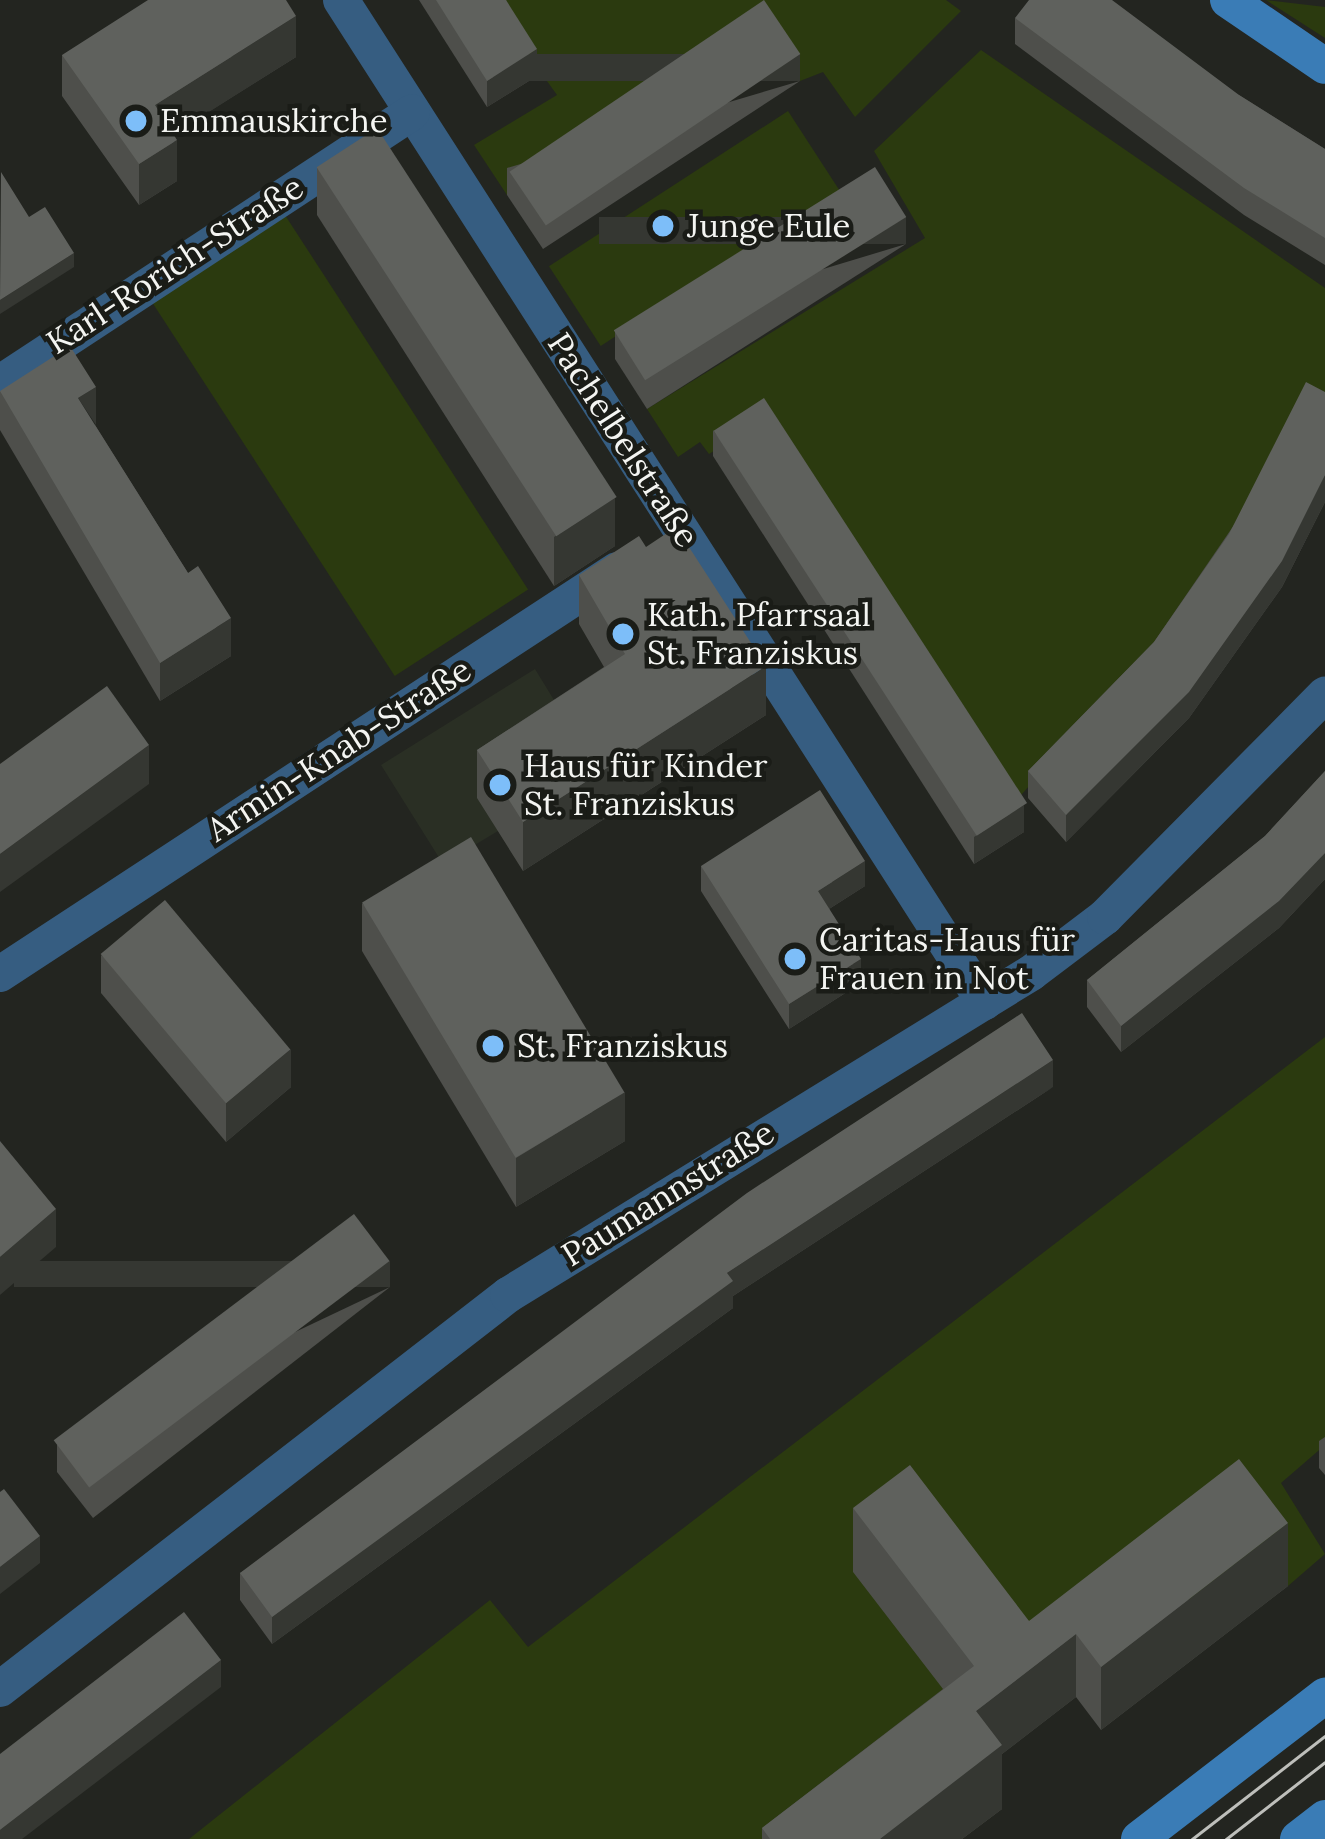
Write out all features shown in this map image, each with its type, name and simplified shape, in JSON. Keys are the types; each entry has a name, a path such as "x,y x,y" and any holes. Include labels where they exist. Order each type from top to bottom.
{"main road":[{"path":"1228,0 1325,66"},
{"path":"1139,1839 1325,1696"},
{"path":"1298,1839 1325,1818"}],"street":[{"name":"Pachelbelstraße","path":"341,0 985,1002"},
{"name":"Karl-Rorich-Straße","path":"0,383 412,112"},
{"name":"Armin-Knab-Straße","path":"0,974 681,530"},
{"name":"Paumannstraße","path":"0,1689 508,1295 985,1002 1105,917 1325,695"}],"shaded area":[{"name":"Haus für Kinder St. Franziskus","path":"535,669 619,806 523,871 498,831 443,864 381,765"}],"green space":[{"path":"489,0 946,0 961,11 855,117 823,72 800,81 764,27 507,195 474,145 557,95"},
{"path":"1266,0 1325,7 1325,38 1269,2"},
{"path":"981,50 1325,288 1325,419 1229,561 1014,803 765,419 709,454 700,442 678,457 647,409 925,238 874,151"},
{"path":"788,111 840,191 601,346 549,266"},
{"path":"283,212 528,589 395,676 150,299"},
{"path":"1325,1037 1325,1445 1281,1483 1325,1554 1288,1586 974,1729 831,1839 189,1839 490,1600 528,1647"}],"building":[{"path":"148,0 286,0 296,16 155,105 177,140 139,164 62,55"},
{"path":"436,0 506,0 537,49 487,81"},
{"path":"764,0 800,54 546,226 509,172"},
{"path":"1029,0 1112,0 1239,95 1325,149 1325,238 1244,188 1015,18"},
{"path":"377,128 617,497 556,536 317,167"},
{"path":"875,167 906,217 645,380 614,330"},
{"path":"1,172 29,217 45,207 74,253 0,300"},
{"path":"70,346 96,387 78,398 188,573 198,566 231,618 160,663 0,391"},
{"path":"1306,382 1325,392 1325,475 1282,561 1189,692 1066,815 1028,771 1154,642 1229,534"},
{"path":"764,398 1027,803 977,836 714,431"},
{"path":"676,527 766,666 523,822 477,750 625,654 579,575 639,536 646,547"},
{"path":"107,686 149,745 0,854 0,764"},
{"path":"1325,771 1325,853 1279,901 1121,1026 1087,980 1265,836"},
{"path":"820,790 865,861 818,891 861,959 789,1004 701,866"},
{"name":"St. Franziskus","path":"471,837 624,1092 516,1158 362,902"},
{"path":"165,900 290,1049 226,1103 101,954"},
{"path":"1022,1013 1053,1060 727,1273 733,1281 272,1617 240,1573 747,1193"},
{"path":"0,1141 56,1209 0,1257"},
{"path":"354,1214 390,1261 89,1487 54,1440"},
{"path":"1239,1459 1288,1523 1101,1667 1076,1634 976,1711 1002,1745 880,1839 770,1839 762,1828 974,1666 853,1508 910,1465 1029,1621"},
{"path":"4,1489 40,1536 0,1567 0,1492"},
{"path":"184,1612 221,1660 0,1830 0,1754"}],"tram line":[{"path":"1192,1839 1325,1736"},
{"path":"1226,1839 1325,1762"}],"place":[{"name":"Emmauskirche","path":"136,121"},
{"name":"Junge Eule","path":"663,226"},
{"name":"Kath. Pfarrsaal St. Franziskus","path":"623,634"},
{"name":"Haus für Kinder St. Franziskus","path":"500,785"},
{"name":"Caritas-Haus für Frauen in Not","path":"795,959"},
{"name":"St. Franziskus","path":"493,1046"}]}
